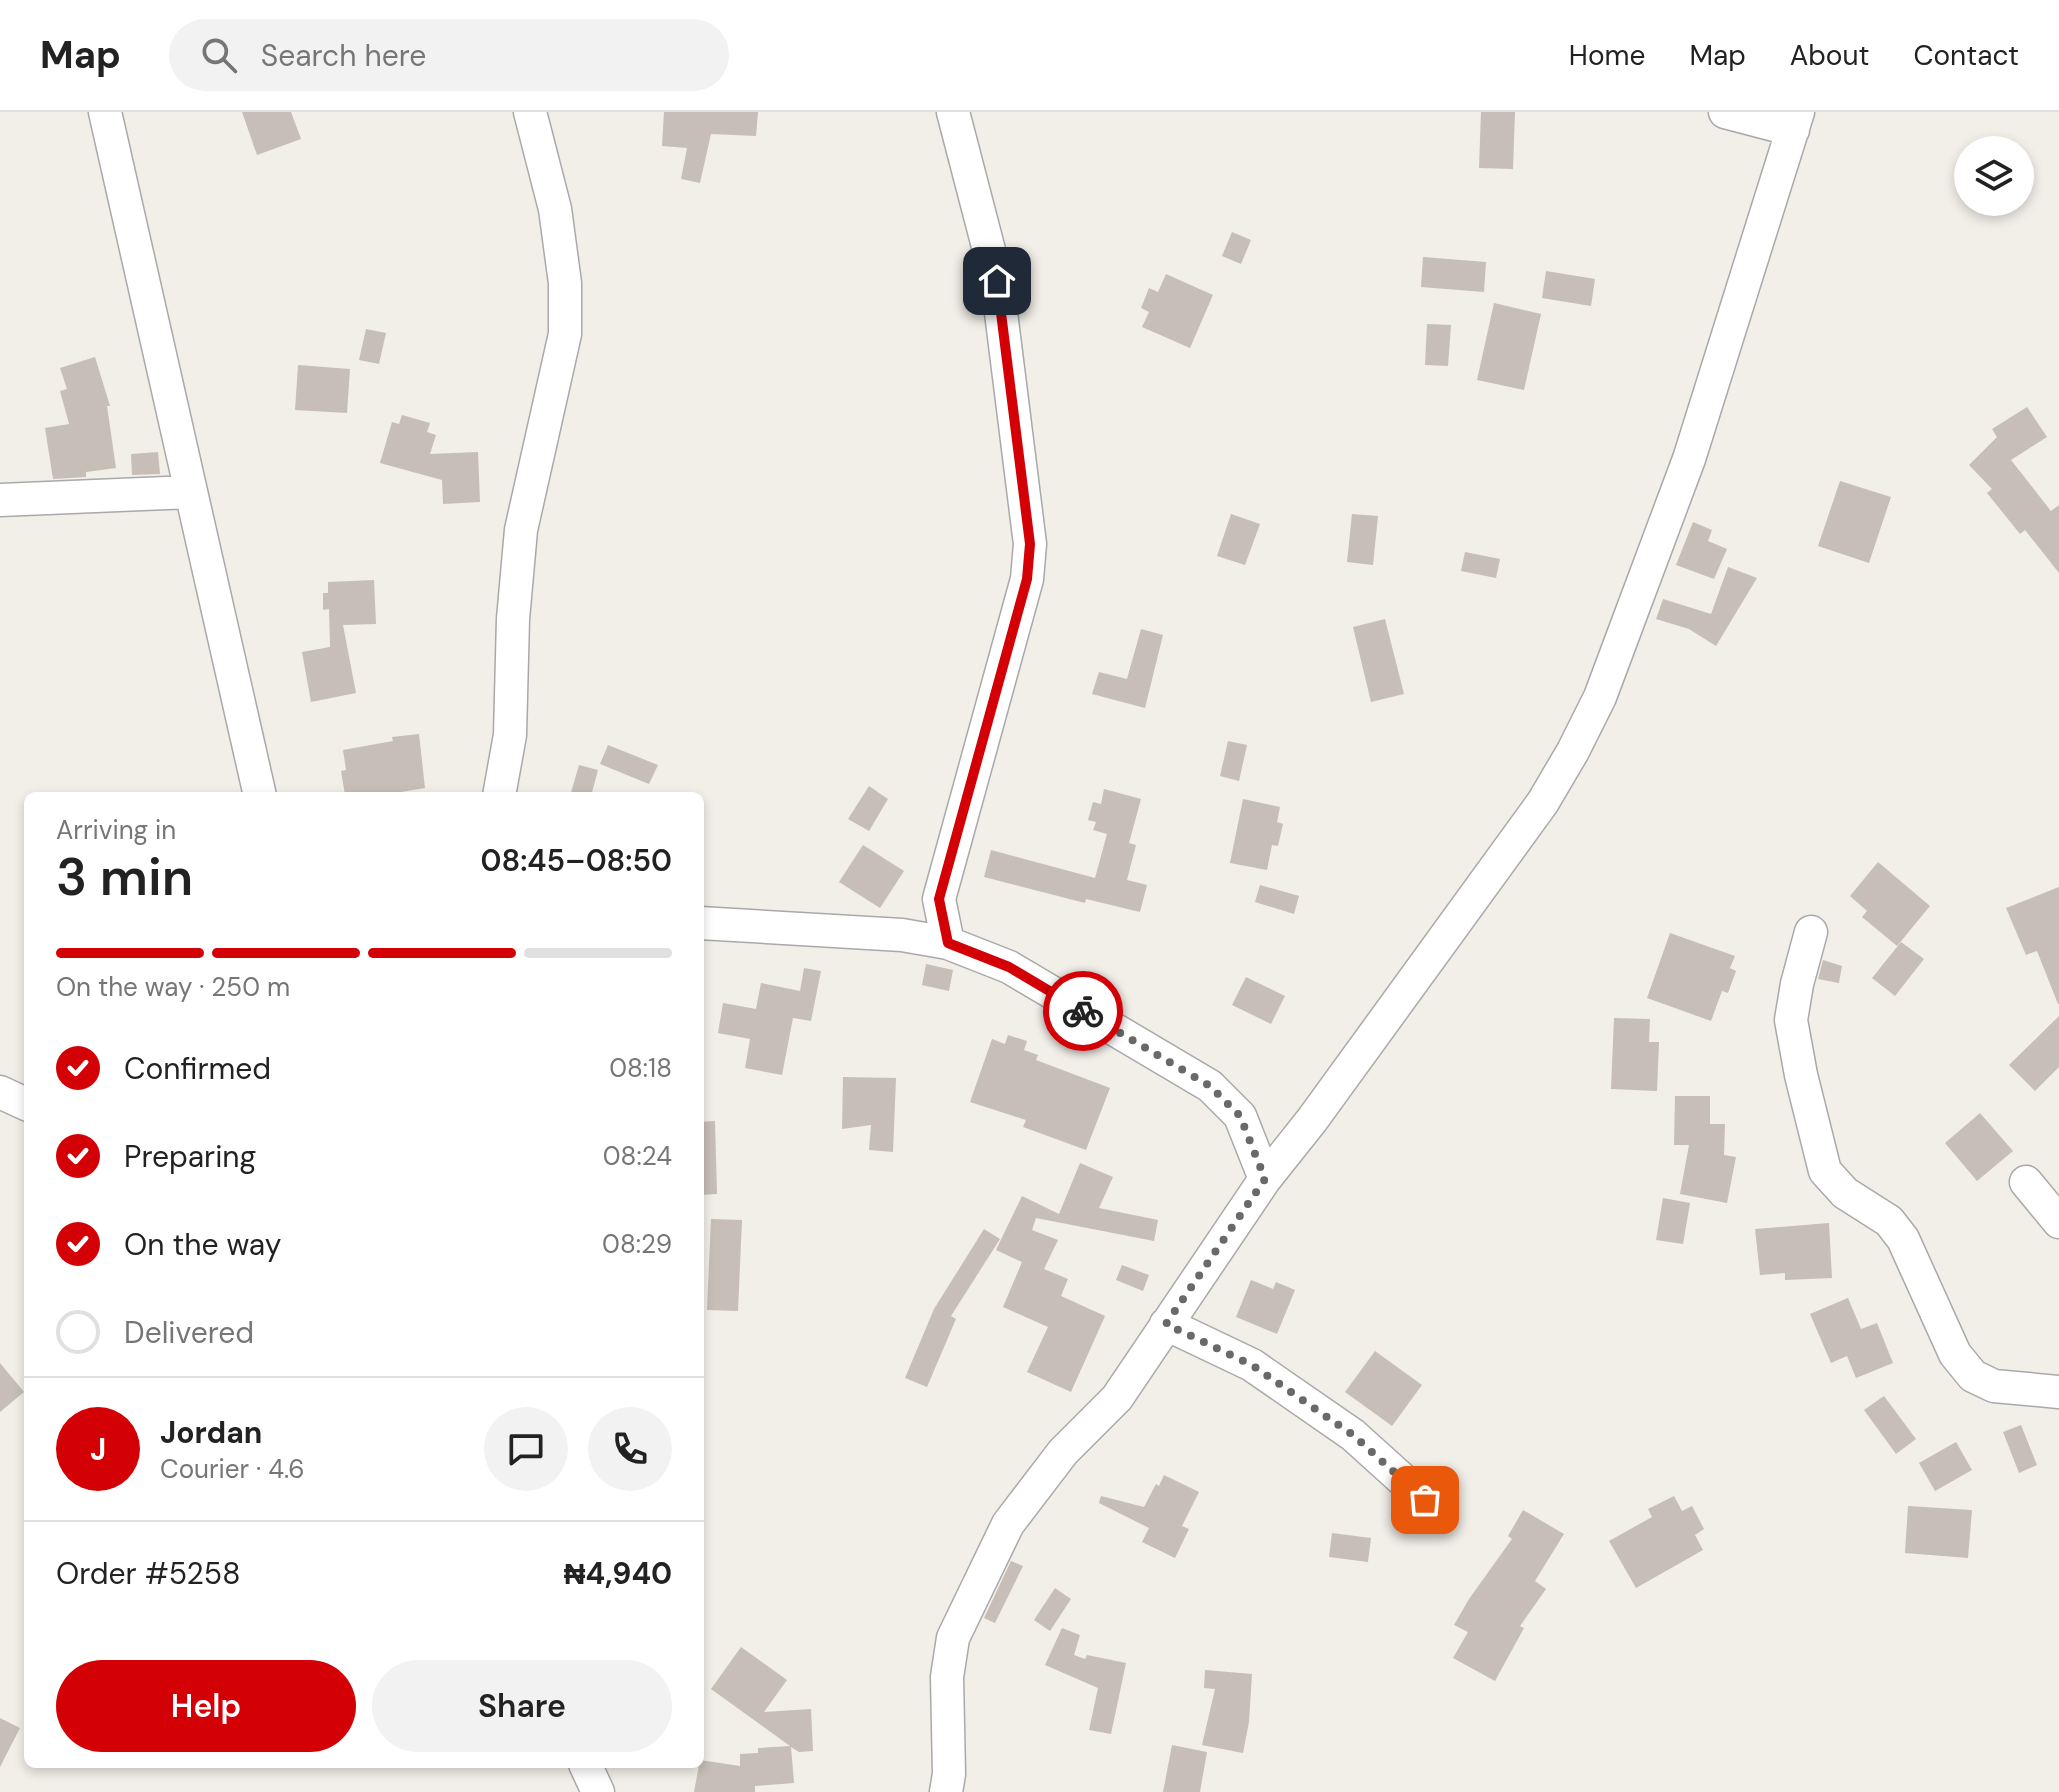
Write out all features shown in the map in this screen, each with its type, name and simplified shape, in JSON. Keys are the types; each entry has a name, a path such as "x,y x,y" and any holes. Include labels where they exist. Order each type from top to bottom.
{"street":[{"path":"105,112 259,792"},
{"path":"500,792 510,735 513,619 521,530 565,334 565,283 555,209 530,112"},
{"path":"948,943 939,899 1027,579 1030,544 997,281 953,112"},
{"path":"946,1792 949,1774 947,1677 953,1638 1008,1524 1063,1452 1117,1398 1265,1179 1312,1120 1543,802 1600,697 1689,459 1796,121 1725,112"},
{"path":"0,500 190,492"},
{"path":"902,935 939,899"},
{"path":"704,923 902,935 948,943 1009,967 1210,1086 1240,1116 1265,1179"},
{"path":"1811,932 1791,1020 1825,1171 1845,1193 1889,1221 1903,1239 1955,1354 1973,1376 1994,1386 2059,1392"},
{"path":"2026,1182 2059,1222"},
{"path":"1166,1324 1252,1365 1353,1435 1425,1500"},
{"path":"587,1768 598,1792"}],"building":[{"path":"242,112 291,112 301,139 257,155"},
{"path":"664,112 758,112 756,136 711,134 700,183 681,179 687,148 662,146"},
{"path":"1481,112 1515,112 1513,169 1479,168"},
{"path":"1232,232 1251,240 1241,264 1222,256"},
{"path":"1423,257 1486,262 1484,292 1421,287"},
{"path":"1546,271 1595,279 1591,306 1542,298"},
{"path":"1166,274 1213,295 1190,348 1142,327 1149,312 1141,308 1149,288 1158,292"},
{"path":"1494,303 1541,314 1524,390 1477,380"},
{"path":"1427,324 1451,325 1448,366 1425,365"},
{"path":"366,329 386,333 379,364 359,360"},
{"path":"95,357 110,406 107,406 116,468 86,472 86,477 53,479 45,428 69,424 60,391 67,389 60,368"},
{"path":"298,365 350,369 347,413 295,410"},
{"path":"2027,407 2047,437 2011,460 2051,511 2059,505 2059,573 2025,530 2020,534 1987,493 1992,489 1969,465 1997,437 1992,429"},
{"path":"402,415 430,423 427,432 436,435 430,454 478,452 480,502 443,504 442,480 380,463 392,422 399,424"},
{"path":"158,452 160,474 132,475 131,454"},
{"path":"1840,481 1891,497 1869,563 1818,546"},
{"path":"1231,514 1260,524 1245,565 1217,556"},
{"path":"1352,514 1378,516 1373,565 1347,562"},
{"path":"1693,522 1712,530 1708,541 1727,549 1714,579 1676,565"},
{"path":"1465,552 1500,559 1496,578 1461,571"},
{"path":"1728,567 1757,578 1716,646 1689,629 1656,619 1663,599 1711,614"},
{"path":"374,580 376,624 343,625 356,693 311,702 302,652 330,647 329,609 323,610 323,593 328,593 328,582"},
{"path":"1385,619 1404,694 1371,702 1353,627"},
{"path":"1141,629 1163,635 1145,708 1092,694 1099,672 1127,679"},
{"path":"419,734 425,788 401,792 344,792 341,771 346,770 343,750 393,741 392,737"},
{"path":"1228,741 1247,745 1239,781 1220,776"},
{"path":"608,745 658,765 649,784 600,764"},
{"path":"579,765 598,770 592,792 571,792"},
{"path":"869,786 888,799 869,831 848,819"},
{"path":"1104,789 1141,799 1129,843 1136,845 1127,880 1147,885 1140,912 1086,899 1085,903 984,877 991,850 1095,878 1107,834 1093,830 1096,822 1088,820 1093,802 1101,804"},
{"path":"1243,799 1280,807 1277,822 1283,824 1278,846 1272,845 1267,870 1230,863"},
{"path":"863,845 904,871 880,908 839,882"},
{"path":"1878,862 1930,906 1897,946 1862,917 1867,911 1850,896"},
{"path":"1260,885 1299,896 1294,914 1255,902"},
{"path":"2059,887 2058,1004 2037,951 2026,955 2006,908"},
{"path":"1670,933 1735,956 1730,968 1736,971 1728,993 1722,991 1711,1021 1647,998"},
{"path":"1901,942 1924,959 1895,996 1872,978"},
{"path":"1823,960 1842,966 1839,983 1818,979"},
{"path":"926,964 953,970 949,991 922,985"},
{"path":"804,968 821,971 811,1021 793,1018 782,1075 745,1068 750,1039 718,1033 723,1003 756,1009 761,983 800,991"},
{"path":"1246,977 1285,996 1271,1024 1232,1005"},
{"path":"2059,1016 2059,1067 2035,1091 2009,1065"},
{"path":"1614,1018 1650,1019 1649,1042 1659,1042 1657,1091 1611,1089"},
{"path":"1008,1035 1027,1041 1024,1050 1038,1055 1036,1060 1110,1088 1086,1150 1023,1127 1026,1120 970,1102 992,1039 1005,1044"},
{"path":"843,1077 896,1078 893,1152 869,1150 871,1125 842,1129"},
{"path":"1675,1096 1710,1096 1710,1124 1725,1124 1724,1155 1736,1157 1727,1203 1680,1194 1689,1145 1674,1145"},
{"path":"1980,1113 2013,1151 1977,1181 1945,1143"},
{"path":"715,1121 717,1194 704,1195 704,1122"},
{"path":"1080,1163 1113,1177 1099,1208 1158,1220 1154,1241 1036,1218 1032,1230 1058,1240 1044,1269 1068,1279 1061,1296 1105,1316 1071,1392 1027,1372 1048,1327 1003,1307 1022,1262 996,1250 1022,1196 1059,1214"},
{"path":"1663,1198 1690,1203 1683,1244 1656,1240"},
{"path":"711,1219 742,1220 738,1311 707,1310"},
{"path":"1829,1223 1832,1278 1785,1280 1785,1273 1760,1275 1755,1229"},
{"path":"984,1229 1000,1239 951,1316 956,1319 927,1387 905,1378 934,1309"},
{"path":"1122,1265 1149,1275 1143,1291 1116,1280"},
{"path":"1251,1280 1273,1289 1276,1282 1295,1290 1277,1334 1236,1317"},
{"path":"1848,1298 1861,1329 1877,1323 1893,1363 1856,1378 1847,1356 1831,1363 1810,1314"},
{"path":"1375,1351 1422,1385 1392,1426 1345,1392"},
{"path":"0,1363 24,1392 0,1412"},
{"path":"1884,1396 1916,1439 1896,1454 1864,1410"},
{"path":"2021,1425 2037,1465 2019,1473 2003,1432"},
{"path":"1956,1442 1972,1470 1935,1491 1919,1463"},
{"path":"1164,1475 1199,1492 1182,1526 1189,1529 1175,1558 1142,1542 1149,1528 1099,1503 1101,1496 1144,1507"},
{"path":"1674,1496 1682,1511 1692,1506 1704,1529 1695,1535 1703,1550 1636,1588 1609,1541 1652,1517 1648,1509"},
{"path":"1908,1506 1972,1510 1968,1558 1905,1553"},
{"path":"1523,1510 1564,1534 1535,1581 1546,1589 1520,1626 1524,1628 1495,1681 1453,1658 1468,1632 1454,1625 1512,1539 1508,1536"},
{"path":"1332,1533 1371,1538 1368,1562 1329,1557"},
{"path":"1011,1561 1023,1566 995,1623 984,1618"},
{"path":"1055,1588 1071,1599 1050,1631 1034,1620"},
{"path":"1062,1628 1080,1635 1074,1655 1126,1663 1111,1734 1089,1730 1098,1688 1045,1665"},
{"path":"741,1647 787,1680 764,1712 811,1709 813,1751 799,1752 791,1747 794,1783 755,1786 755,1792 694,1792 698,1768 704,1768 704,1761 740,1766 740,1754 758,1753 758,1748 790,1746 711,1689"},
{"path":"1205,1670 1252,1674 1249,1722 1243,1753 1202,1745 1215,1689 1204,1688"},
{"path":"0,1718 20,1728 0,1767"},
{"path":"1172,1745 1207,1752 1200,1792 1163,1792"}],"way so far":[{"path":"1083,1011 1210,1086 1240,1116 1265,1179 1166,1324 1252,1365 1353,1435 1425,1500"}],"route":[{"path":"997,281 1030,544 1029,562 1027,579 939,899 948,943 1009,967 1083,1011"}]}
